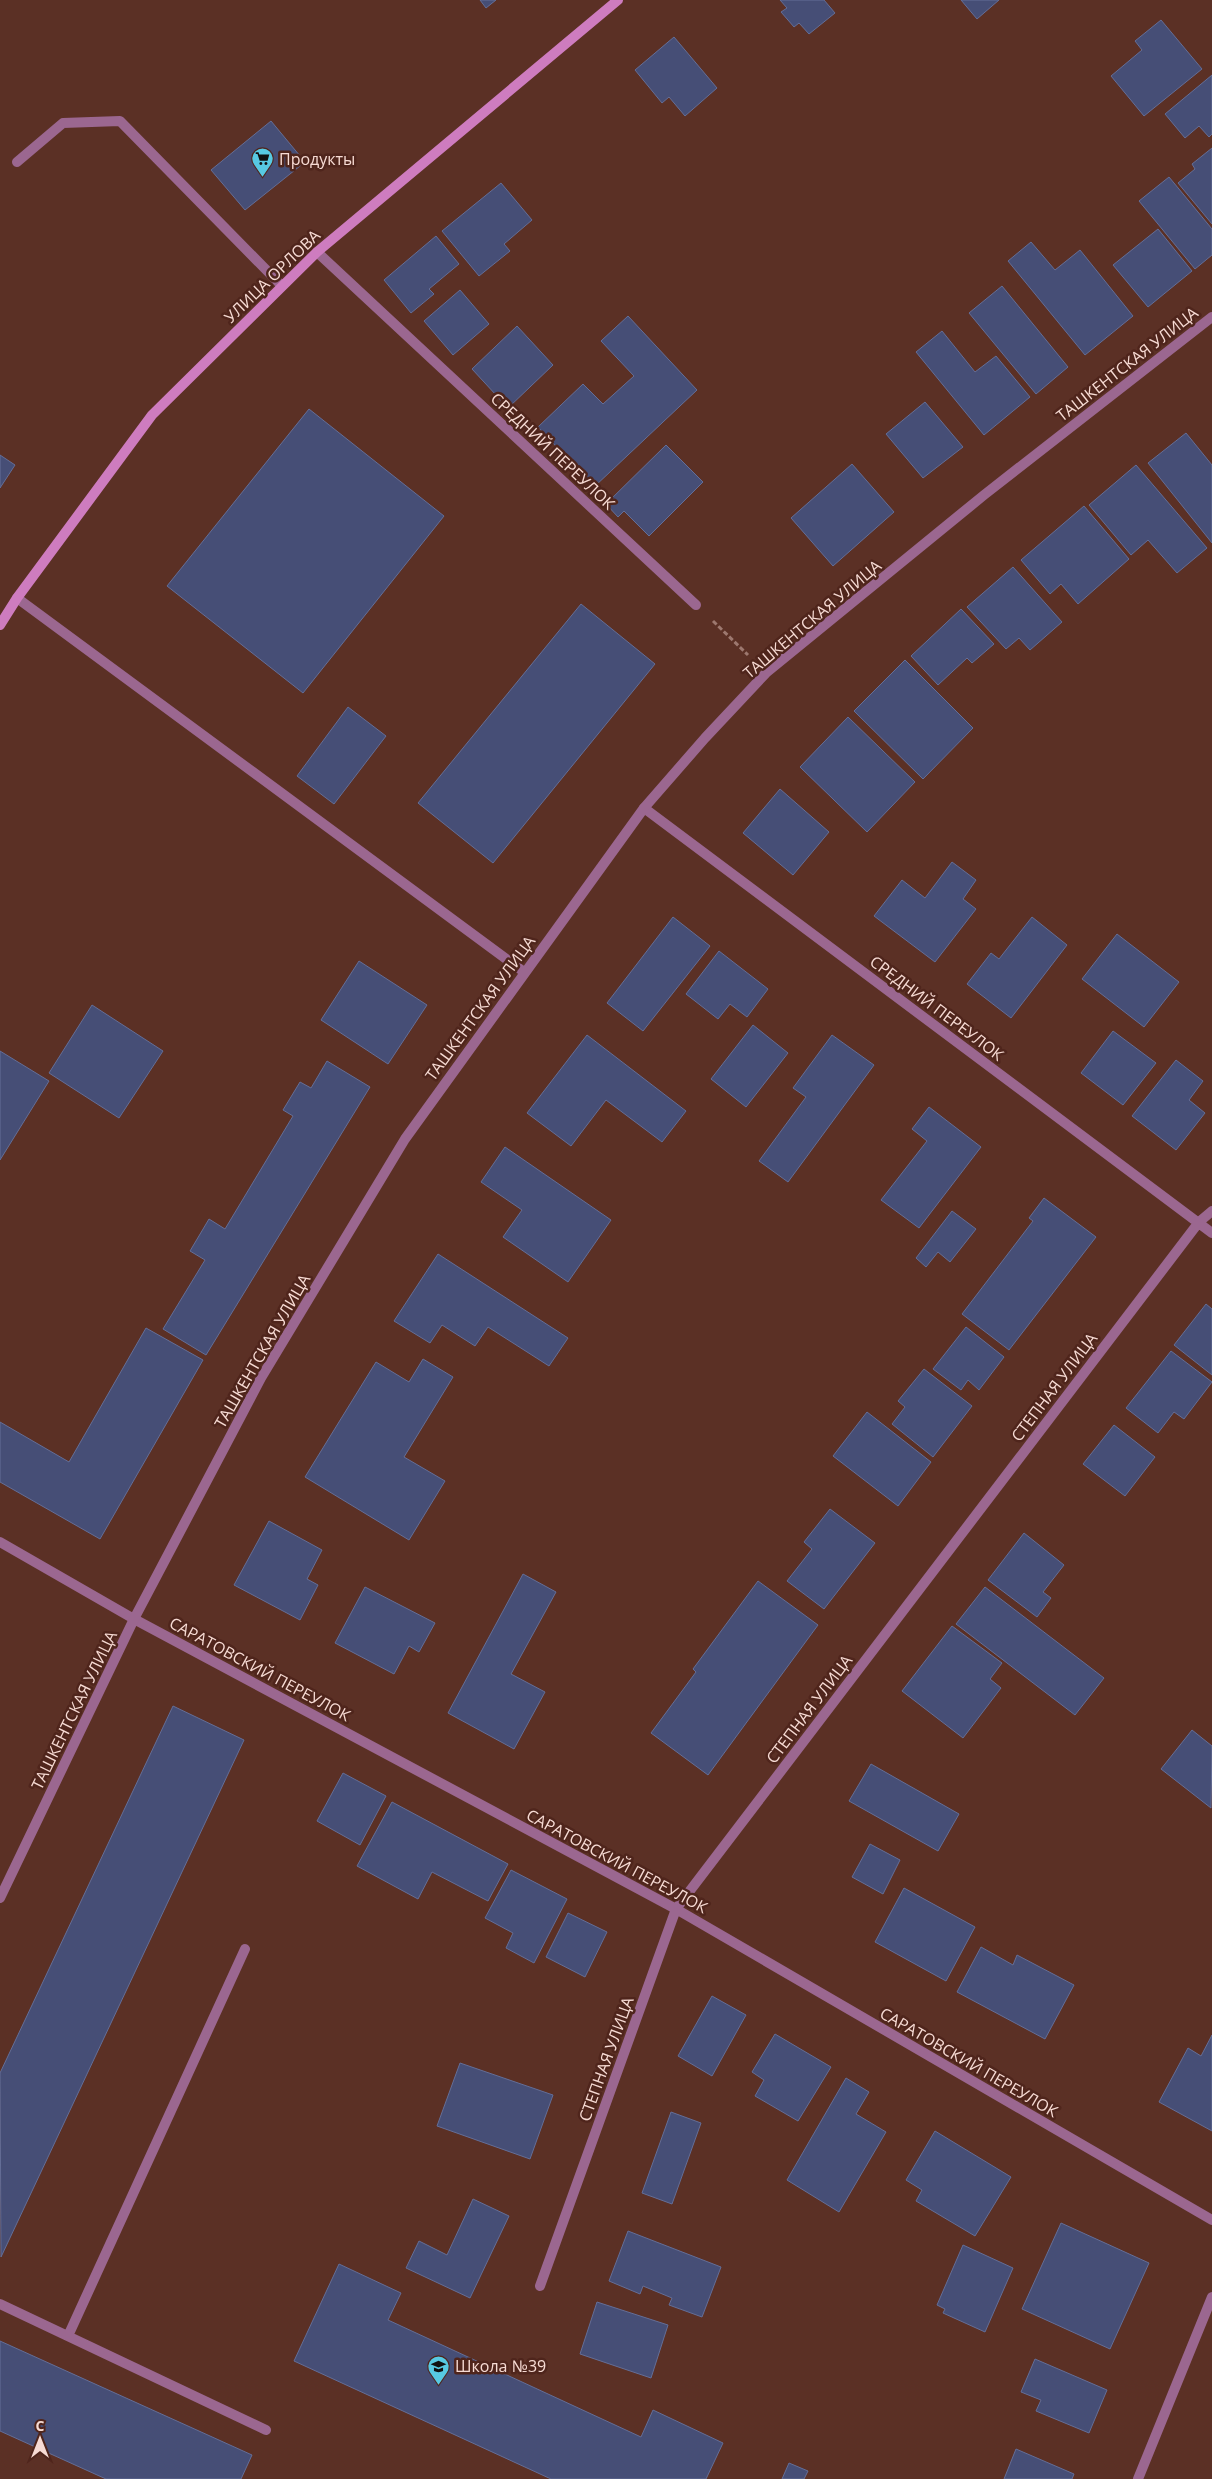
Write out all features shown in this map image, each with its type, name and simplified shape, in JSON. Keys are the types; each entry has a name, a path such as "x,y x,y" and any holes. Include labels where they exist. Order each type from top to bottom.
{"main road":[{"name":"УЛИЦА ОРЛОВА","path":"0,625 17,598 152,415 317,252 618,0"}],"street":[{"path":"17,162 63,123 120,121 282,286"},
{"name":"СРЕДНИЙ ПЕРЕУЛОК","path":"317,252 696,605"},
{"name":"ТАШКЕНТСКАЯ УЛИЦА","path":"0,1898 134,1618 261,1378 405,1139 644,808 705,738 766,673 984,495 1212,317"},
{"path":"17,598 524,972"},
{"name":"СРЕДНИЙ ПЕРЕУЛОК","path":"644,808 1212,1233"},
{"name":"СТЕПНАЯ УЛИЦА","path":"540,2286 676,1909 1198,1222 1212,1211"},
{"name":"САРАТОВСКИЙ ПЕРЕУЛОК","path":"0,1542 134,1618 676,1909 1212,2220"},
{"path":"68,2336 245,1949"},
{"path":"1138,2479 1212,2297"},
{"path":"0,2304 266,2430"}],"path":[{"path":"696,605 766,673"}],"building":[{"path":"480,0 496,0 486,8"},
{"path":"780,0 824,0 835,13 809,34 799,23 794,27 781,12 787,8"},
{"path":"961,0 999,0 977,19"},
{"path":"1161,20 1202,69 1144,116 1111,76 1142,50 1135,41"},
{"path":"674,37 717,88 685,116 669,97 662,103 635,70"},
{"path":"1212,75 1212,134 1209,137 1199,126 1185,138 1165,114"},
{"path":"271,121 305,162 245,210 211,170"},
{"path":"1212,148 1212,224 1178,183 1195,169 1192,164"},
{"path":"1169,177 1212,229 1212,255 1195,269 1139,201"},
{"path":"501,183 532,220 504,244 510,251 479,276 442,231"},
{"path":"1158,229 1192,271 1148,307 1113,265"},
{"path":"436,236 459,264 429,289 434,294 411,313 384,280"},
{"path":"1031,242 1055,270 1080,250 1133,316 1085,355 1008,261"},
{"path":"1002,286 1068,367 1036,394 969,313"},
{"path":"460,290 489,324 453,355 424,321"},
{"path":"628,316 697,390 594,487 538,427 583,384 603,404 634,376 601,341"},
{"path":"517,326 553,365 508,408 472,369"},
{"path":"942,331 975,372 996,356 1030,397 984,435 916,352"},
{"path":"925,402 963,447 923,478 886,434"},
{"path":"309,409 444,516 303,693 167,586"},
{"path":"1186,433 1212,465 1212,543 1148,463"},
{"path":"666,445 703,482 649,536 624,511 618,517 606,504"},
{"path":"0,455 15,465 0,488"},
{"path":"852,464 894,512 833,566 791,518"},
{"path":"1136,465 1207,548 1177,573 1148,540 1131,555 1089,505"},
{"path":"1084,506 1129,559 1078,604 1061,584 1050,594 1021,560"},
{"path":"1013,567 1062,622 1030,650 1019,638 1006,649 967,607"},
{"path":"581,604 655,664 493,863 418,803"},
{"path":"961,609 994,644 972,663 967,658 938,685 911,656"},
{"path":"905,660 973,728 923,779 854,711"},
{"path":"348,707 386,736 334,804 297,776"},
{"path":"848,717 915,782 867,832 800,767"},
{"path":"780,789 829,832 793,875 743,833"},
{"path":"952,862 976,880 963,899 976,909 935,962 874,916 902,880 925,898"},
{"path":"673,917 710,946 643,1031 607,1003"},
{"path":"1032,917 1067,945 1011,1018 967,984 991,953 999,959"},
{"path":"1117,934 1179,982 1144,1027 1082,979"},
{"path":"719,951 768,989 747,1017 730,1004 718,1019 686,994"},
{"path":"359,961 427,1005 388,1064 321,1020"},
{"path":"92,1005 163,1051 119,1118 49,1073"},
{"path":"753,1025 788,1053 746,1107 711,1079"},
{"path":"1113,1031 1156,1063 1123,1105 1081,1073"},
{"path":"587,1035 686,1111 662,1142 606,1100 571,1146 527,1113"},
{"path":"832,1035 874,1065 788,1182 759,1161 806,1097 793,1088"},
{"path":"0,1051 49,1081 0,1160"},
{"path":"1176,1060 1203,1081 1189,1100 1205,1113 1176,1150 1132,1116"},
{"path":"327,1061 370,1087 206,1355 163,1329 205,1260 190,1251 209,1219 225,1229 293,1116 283,1110 300,1082 311,1088"},
{"path":"929,1107 981,1147 919,1228 881,1200 927,1141 912,1129"},
{"path":"505,1147 611,1220 568,1282 503,1237 522,1210 481,1182"},
{"path":"1044,1198 1096,1237 1009,1350 962,1314 1033,1221 1029,1218"},
{"path":"952,1211 976,1229 950,1262 938,1252 926,1267 916,1258"},
{"path":"438,1254 568,1338 549,1366 488,1327 475,1346 442,1325 430,1343 394,1321"},
{"path":"1206,1304 1212,1309 1212,1375 1174,1345"},
{"path":"966,1327 1004,1357 979,1390 968,1380 961,1390 933,1369"},
{"path":"146,1328 203,1360 100,1539 0,1482 0,1422 69,1462"},
{"path":"1171,1351 1212,1382 1184,1419 1174,1412 1158,1433 1126,1408"},
{"path":"423,1359 453,1377 404,1457 445,1481 409,1540 305,1477 376,1362 409,1382"},
{"path":"924,1369 972,1406 933,1457 892,1424 905,1407 898,1401"},
{"path":"867,1412 931,1462 898,1506 833,1456"},
{"path":"1114,1425 1155,1457 1125,1496 1083,1464"},
{"path":"830,1509 875,1543 824,1609 787,1581 812,1549 804,1542"},
{"path":"269,1521 322,1550 307,1579 318,1585 300,1620 234,1585"},
{"path":"1024,1533 1064,1565 1043,1592 1051,1598 1037,1617 988,1580"},
{"path":"523,1574 556,1592 511,1674 545,1692 514,1749 448,1713"},
{"path":"758,1581 818,1625 708,1775 651,1733 696,1672 693,1669"},
{"path":"365,1587 435,1623 419,1652 409,1646 394,1674 335,1643"},
{"path":"985,1587 1104,1678 1075,1715 956,1624"},
{"path":"952,1626 1002,1663 990,1679 1001,1688 963,1738 902,1691"},
{"path":"173,1706 244,1740 1,2257 0,2073"},
{"path":"1192,1730 1212,1746 1211,1808 1161,1769"},
{"path":"871,1764 959,1814 938,1851 849,1801"},
{"path":"343,1773 386,1796 360,1845 317,1821"},
{"path":"392,1802 508,1864 488,1901 432,1872 418,1899 357,1866"},
{"path":"870,1844 900,1860 883,1894 852,1877"},
{"path":"511,1870 567,1899 534,1963 506,1948 513,1933 485,1918"},
{"path":"904,1888 975,1927 946,1981 875,1942"},
{"path":"568,1913 607,1932 585,1977 546,1957"},
{"path":"981,1947 1013,1965 1017,1955 1074,1985 1045,2039 957,1992"},
{"path":"712,1996 746,2015 712,2076 678,2056"},
{"path":"775,2034 831,2067 798,2121 755,2096 764,2080 752,2072"},
{"path":"1212,2035 1212,2131 1159,2102 1188,2048 1201,2056"},
{"path":"460,2063 553,2095 530,2159 437,2126"},
{"path":"846,2078 869,2092 856,2114 886,2132 839,2212 787,2180"},
{"path":"671,2112 701,2123 672,2204 642,2193"},
{"path":"935,2131 1011,2177 975,2236 916,2201 922,2190 906,2180"},
{"path":"473,2199 509,2216 470,2298 406,2268 419,2241 447,2255"},
{"path":"1061,2223 1149,2263 1110,2349 1022,2309"},
{"path":"628,2231 721,2267 702,2317 669,2305 672,2298 643,2286 640,2294 609,2281"},
{"path":"963,2245 1013,2268 985,2332 943,2313 945,2309 937,2305"},
{"name":"Школа №39","path":"339,2264 401,2293 388,2320 641,2437 653,2410 723,2443 706,2479 551,2479 294,2361"},
{"path":"597,2302 668,2325 651,2378 580,2354"},
{"path":"0,2341 252,2455 241,2479 106,2479 0,2431"},
{"path":"1035,2359 1107,2390 1089,2433 1036,2411 1041,2400 1021,2392"},
{"path":"1016,2449 1074,2474 1072,2479 1004,2479"},
{"path":"789,2463 808,2471 804,2479 782,2479"}],"place":[{"name":"Продукты","path":"263,178"},
{"name":"Школа №39","path":"439,2385"}]}
